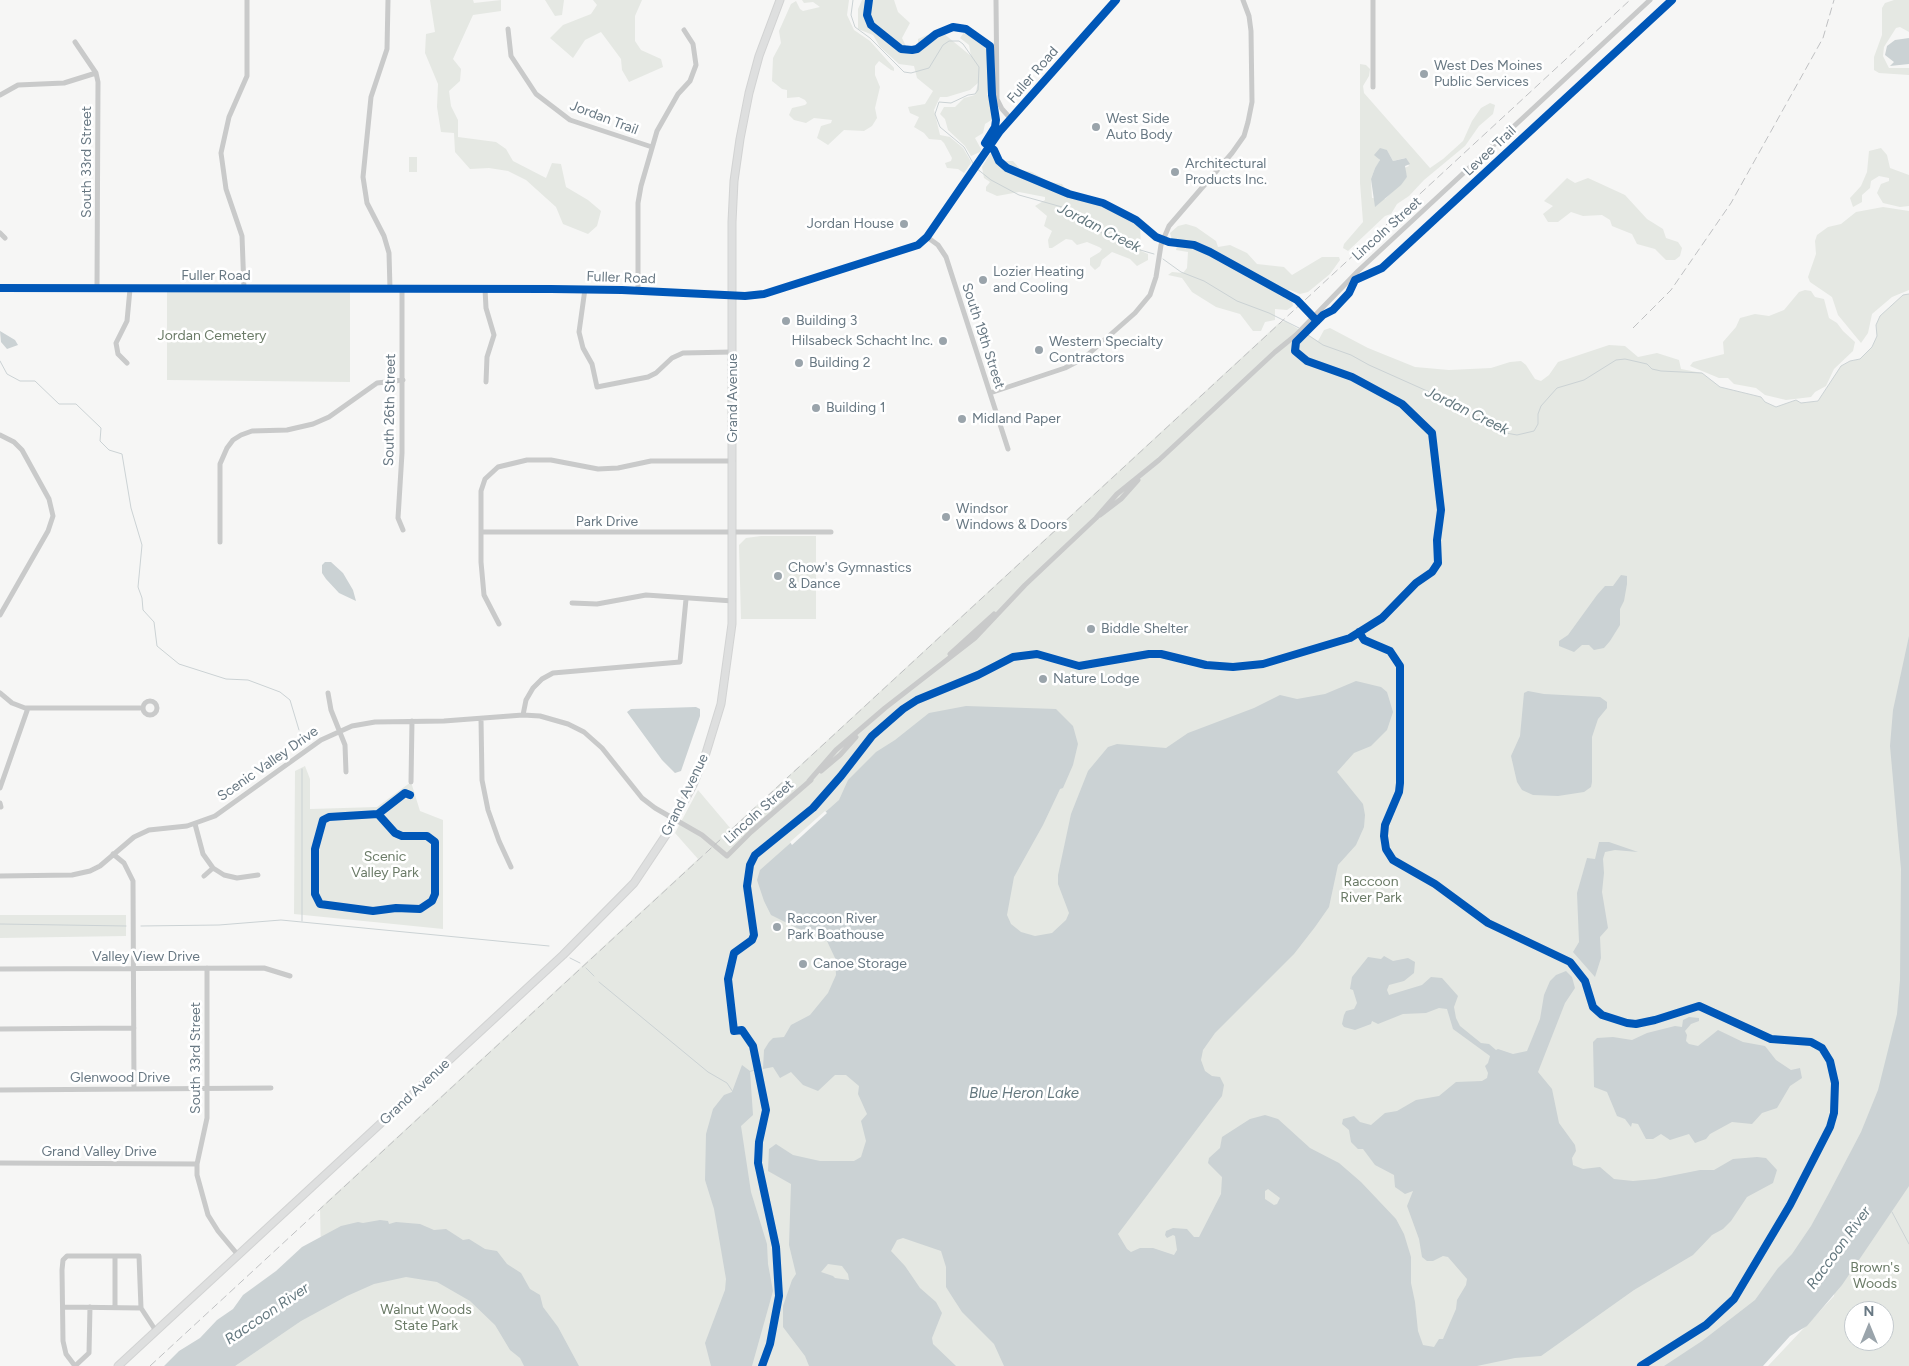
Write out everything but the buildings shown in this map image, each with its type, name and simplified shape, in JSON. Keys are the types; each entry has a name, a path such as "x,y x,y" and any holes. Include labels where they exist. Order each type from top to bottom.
{"main road":[{"name":"Grand Avenue","path":"118,1366 563,955 634,883 675,820 693,785 718,717 730,654 733,601 733,210 740,139 759,56 780,0"}],"street":[{"path":"244,289 242,236 226,189 222,153 229,117 247,76 248,0"},
{"path":"388,0 388,49 371,98 363,177 367,203 384,236 389,253 390,289"},
{"path":"996,0 996,99 1011,119"},
{"name":"Fuller Road","path":"0,288 585,289 756,296 910,249 927,237 1011,119 1116,0"},
{"path":"990,393 1075,364 1093,352 1135,313 1150,295 1154,284 1159,250 1166,232 1244,136 1252,102 1251,31 1249,16 1243,0"},
{"path":"1372,0 1373,87"},
{"name":"Lincoln Street","path":"675,820 702,835 727,856 751,832 809,782 836,750 975,638 1009,601 1096,518 1117,494 1141,476 1306,326 1358,271 1650,0"},
{"name":"Jordan Trail","path":"508,29 511,56 536,94 570,120 652,147"},
{"path":"638,291 638,197 657,131 665,114 678,94 690,81 695,69 696,52 684,30"},
{"name":"South 33rd Street","path":"75,42 96,73 98,82 97,288"},
{"path":"0,95 18,85 64,83 96,73"},
{"path":"0,233 5,238"},
{"name":"South 19th Street","path":"927,237 938,245 946,257 1008,449"},
{"path":"127,363 118,354 116,343 128,321 130,288"},
{"name":"South 26th Street","path":"402,289 403,380 398,518 403,530"},
{"path":"485,289 486,308 494,335 487,357 486,382"},
{"path":"585,289 579,332 583,348 592,364 597,387 648,377 656,373 672,358 684,354 732,352"},
{"path":"220,542 220,464 233,440 252,431 287,430 313,424 329,417 377,383 389,380 403,380"},
{"path":"0,434 14,442 22,450 49,500 53,516 48,531 0,615"},
{"path":"499,624 486,602 482,587 481,491 485,479 498,467 516,461 551,460 598,469 618,468 651,461 733,461"},
{"name":"Park Drive","path":"482,532 832,532"},
{"path":"572,602 597,604 646,595 733,601"},
{"path":"523,716 526,700 533,688 542,679 553,673 680,662 686,599"},
{"path":"0,693 12,703 28,708 143,708"},
{"path":"328,693 331,710 347,752 346,772"},
{"path":"0,788 28,708"},
{"name":"Scenic Valley Drive","path":"0,876 81,874 100,866 126,841 141,833 195,824 225,809 312,745 339,731 375,722 523,716 554,719 584,732 602,748 642,798 675,820"},
{"path":"481,719 482,780 488,810 511,867"},
{"path":"410,782 412,721"},
{"path":"195,824 203,854 213,868 224,875 237,878 258,875"},
{"path":"113,854 124,863 133,881 134,1089"},
{"path":"204,876 213,868"},
{"name":"South 33rd Street","path":"207,968 207,1118 197,1164 200,1192 208,1215 218,1231 238,1255"},
{"name":"Valley View Drive","path":"0,969 264,968 290,976"},
{"path":"0,1030 134,1028"},
{"name":"Glenwood Drive","path":"0,1090 271,1088"},
{"name":"Grand Valley Drive","path":"0,1164 197,1164"},
{"path":"90,1307 89,1353 75,1366 64,1348 63,1260 67,1256 139,1256 140,1308 156,1331"},
{"path":"114,1256 114,1307"},
{"path":"63,1307 140,1308"}],"green space":[{"path":"430,0 473,0 474,3 501,0 501,11 473,15 453,59 461,69 460,81 449,91 451,106 458,120 458,137 496,142 506,149 513,161 546,178 552,163 561,164 566,187 588,200 601,211 597,226 588,234 563,224 556,207 526,180 508,171 489,168 470,169 455,152 454,133 441,132 437,107 438,84 425,53 426,34 435,32"},
{"path":"545,0 564,0 562,15 555,16"},
{"path":"593,0 642,0 635,16 635,41 641,50 661,59 663,67 629,82 622,70 621,59 601,32 585,40 573,58 550,38 563,25 591,14 597,5"},
{"path":"802,0 849,0 847,15 854,30 870,41 894,68 894,71 891,70 879,61 875,66 875,75 880,87 875,108 877,118 872,126 864,131 844,130 828,145 817,138 821,126 831,123 832,120 814,118 806,123 794,120 789,115 792,108 807,103 799,97 787,98 787,90 782,89 772,81 773,58 781,43 779,31 791,4 796,1 803,11 820,7 813,2 804,3"},
{"path":"862,0 894,0 898,12 910,23 902,38 907,48 918,45 918,39 927,35 943,33 971,56 969,45 960,38 965,31 975,37 987,49 991,76 987,94 994,114 993,119 985,124 983,133 975,138 981,149 980,152 971,156 965,146 948,130 945,119 940,114 944,107 955,107 964,98 975,95 978,83 970,90 947,97 940,97 934,110 940,135 950,137 963,148 970,160 971,163 964,173 958,169 947,168 945,163 951,161 952,158 941,140 929,139 924,133 914,127 919,117 910,113 908,107 925,104 933,91 917,78 914,66 899,64 880,47 873,35 858,29 858,9"},
{"path":"1894,0 1909,0 1909,32 1900,27 1896,28 1884,47 1883,56 1889,68 1909,68 1909,75 1879,73 1874,70 1874,57 1882,35 1882,8 1885,3"},
{"path":"1360,64 1366,65 1370,69 1369,76 1363,86 1364,93 1430,168 1463,141 1472,121 1481,108 1490,103 1495,105 1493,114 1479,126 1465,146 1424,180 1409,196 1397,204 1391,214 1385,216 1348,251 1343,248 1344,244 1363,222 1360,183","holes":["1387,150 1393,161 1405,158 1409,166 1404,168 1407,177 1385,199 1372,198 1371,179 1380,161 1378,157"]},
{"path":"1881,148 1887,155 1890,168 1909,175 1909,206 1900,207 1883,203 1877,193 1881,184 1889,181 1889,178 1879,176 1871,181 1870,188 1862,195 1862,202 1853,207 1850,198 1861,186 1867,172 1869,151"},
{"path":"990,154 993,154 1000,166 1006,161 1013,161 1021,170 1032,172 1049,182 1062,184 1071,197 1087,196 1091,200 1111,207 1120,213 1135,217 1140,223 1141,251 1148,254 1148,260 1137,266 1130,259 1112,252 1102,260 1100,266 1095,270 1090,265 1090,258 1100,252 1102,249 1099,247 1087,242 1077,245 1072,240 1066,239 1049,248 1048,240 1052,231 1044,226 1047,216 1035,206 1045,200 1045,197 1019,192 997,196 986,191 986,187 990,182 984,178 982,167"},
{"path":"409,157 417,157 417,172 409,172"},
{"path":"1567,178 1575,183 1588,178 1625,195 1647,219 1663,229 1666,238 1678,242 1682,248 1680,256 1675,260 1666,260 1655,249 1637,244 1632,234 1612,226 1610,220 1602,215 1583,216 1571,212 1558,222 1548,222 1543,214 1553,206 1544,201"},
{"path":"1883,207 1909,211 1909,290 1892,297 1872,314 1868,333 1861,343 1838,315 1832,297 1810,282 1808,277 1816,254 1815,241 1817,235 1828,227 1841,224 1856,212"},
{"path":"1186,224 1196,227 1216,241 1218,247 1230,245 1247,253 1257,264 1284,267 1292,275 1322,257 1339,257 1340,260 1330,274 1308,292 1300,294 1290,290 1285,291 1284,298 1292,300 1293,306 1287,310 1275,309 1275,320 1265,322 1261,331 1253,331 1240,314 1216,307 1192,292 1182,278 1168,275 1172,272 1183,273 1187,268 1188,252 1176,250 1177,246 1193,246 1206,254 1212,252 1190,241 1172,240 1170,233 1178,226"},
{"name":"Jordan Cemetery","path":"167,291 350,291 350,382 167,380"},
{"path":"1811,291 1815,297 1824,299 1829,318 1837,323 1855,342 1853,351 1834,369 1826,386 1815,392 1811,397 1786,400 1765,395 1756,388 1734,384 1728,378 1719,378 1690,366 1693,362 1724,354 1723,342 1736,327 1740,318 1755,314 1769,316 1784,310 1799,292"},
{"name":"Raccoon River Park","path":"1909,294 1909,1065 1822,1238 1696,1366 565,1366 530,1297 321,1255 320,1208 698,859 675,833 698,790 731,829 1279,323 1285,321 1318,341 1324,330 1330,328 1368,348 1415,367 1449,370 1491,368 1510,362 1521,361 1535,379 1541,381 1549,375 1558,362 1609,345 1625,346 1638,357 1657,353 1679,360 1681,369 1702,373 1720,387 1761,397 1765,402 1776,407 1796,400 1801,403 1818,401 1841,366 1850,361 1860,359 1872,347 1877,336 1876,325 1880,316 1903,295"},
{"name":"Chow's Gymnastics & Dance","path":"761,536 816,536 816,619 741,619 739,545 746,538"},
{"name":"Scenic Valley Park","path":"305,766 310,779 310,809 377,807 411,782 420,811 443,820 443,929 294,914 295,771"},
{"path":"0,915 126,915 126,936 0,938"},
{"name":"Brown's Woods","path":"1909,1163 1909,1366 1768,1366 1834,1296 1835,1274"},
{"name":"Walnut Woods State Park","path":"429,1270 466,1281 528,1366 217,1366 329,1292"}],"water":[{"path":"1909,38 1909,64 1890,66 1894,62 1885,55 1887,46 1895,40"},
{"path":"1380,148 1387,150 1393,161 1406,158 1410,164 1405,166 1407,177 1401,185 1375,207 1371,179 1380,160 1374,155"},
{"path":"0,331 15,340 18,345 7,349 1,342"},
{"path":"325,562 331,562 343,573 353,590 356,601 339,593 326,579 322,573 322,565"},
{"path":"1621,575 1627,576 1627,584 1624,601 1620,609 1620,625 1604,648 1594,650 1589,645 1582,645 1574,652 1559,646 1559,641 1568,635 1597,595 1605,586 1613,586"},
{"name":"Raccoon River","path":"1909,636 1909,1186 1842,1285 1807,1326 1790,1336 1763,1366 1664,1366 1702,1341 1755,1300 1778,1268 1792,1254 1811,1226 1828,1195 1861,1132 1878,1090 1897,1014 1900,980 1901,869 1890,746 1893,710"},
{"name":"Blue Heron Lake","path":"1356,681 1381,687 1387,692 1393,712 1387,730 1371,746 1354,753 1337,772 1363,804 1365,815 1364,827 1356,845 1338,865 1329,907 1315,927 1294,954 1215,1033 1203,1050 1201,1060 1205,1071 1212,1076 1220,1077 1224,1085 1222,1096 1118,1234 1127,1249 1131,1252 1140,1248 1153,1248 1174,1255 1177,1250 1175,1236 1167,1238 1165,1235 1166,1231 1173,1228 1187,1229 1194,1237 1199,1237 1221,1194 1222,1177 1208,1163 1209,1158 1220,1148 1222,1137 1250,1119 1265,1115 1278,1119 1310,1148 1339,1163 1361,1182 1396,1219 1404,1234 1411,1257 1411,1283 1418,1331 1423,1345 1434,1347 1439,1339 1443,1339 1467,1279 1448,1257 1443,1256 1433,1261 1427,1261 1422,1257 1419,1239 1407,1206 1413,1191 1405,1194 1395,1187 1394,1175 1375,1165 1363,1149 1358,1149 1351,1142 1349,1130 1342,1124 1343,1119 1354,1116 1360,1122 1371,1125 1385,1113 1397,1111 1416,1100 1439,1096 1456,1082 1482,1081 1487,1078 1488,1073 1485,1066 1490,1056 1453,1029 1447,1009 1439,1008 1426,1013 1403,1014 1378,1024 1372,1021 1371,1024 1355,1030 1344,1027 1342,1024 1346,1011 1354,1009 1357,1003 1353,990 1350,989 1352,977 1368,957 1381,959 1384,956 1393,961 1408,958 1415,962 1414,973 1404,981 1389,985 1387,990 1389,995 1422,985 1431,977 1442,978 1458,996 1454,1007 1460,1026 1481,1043 1489,1044 1496,1050 1513,1054 1527,1051 1540,1019 1544,995 1550,981 1556,975 1566,971 1572,977 1575,988 1565,1003 1538,1072 1552,1089 1559,1123 1575,1145 1576,1151 1572,1158 1573,1165 1583,1169 1600,1167 1614,1179 1633,1181 1655,1179 1700,1170 1714,1170 1733,1159 1757,1157 1766,1158 1777,1170 1773,1183 1747,1197 1731,1221 1723,1229 1712,1235 1693,1255 1634,1290 1541,1356 1515,1358 1477,1366 1004,1366 994,1344 962,1312 946,1287 946,1267 941,1251 903,1238 897,1240 891,1251 905,1266 920,1288 936,1302 942,1313 932,1338 933,1344 956,1366 809,1366 805,1356 783,1327 783,1306 796,1274 789,1245 791,1184 768,1171 769,1149 776,1144 793,1155 820,1161 854,1161 861,1157 866,1141 861,1121 867,1114 858,1094 859,1086 846,1075 835,1075 818,1091 803,1085 791,1072 780,1078 773,1067 763,1069 764,1050 769,1042 773,1038 784,1037 791,1025 810,1015 828,993 836,975 835,958 827,941 815,933 799,929 771,915 757,880 760,870 839,800 848,780 876,752 895,740 929,713 966,706 1056,709 1073,726 1078,744 1073,765 1063,788 1060,789 1043,825 1014,877 1007,915 1011,924 1021,932 1035,936 1052,933 1066,920 1069,913 1058,884 1058,875 1071,814 1088,771 1108,747 1117,744 1166,748 1188,733 1254,708 1280,695 1297,699 1325,694","holes":["1268,1189 1280,1198 1277,1204 1274,1205 1265,1199 1265,1191","828,1264 842,1266 848,1274 849,1280 835,1278 821,1272"]},
{"path":"1528,691 1544,694 1600,697 1607,702 1607,708 1598,719 1592,737 1592,782 1591,787 1584,792 1558,796 1533,795 1522,790 1517,782 1511,756 1520,736 1524,693"},
{"path":"696,707 700,709 700,716 681,771 675,773 662,760 627,712 631,709"},
{"path":"1599,842 1609,842 1638,852 1615,850 1605,852 1602,892 1608,928 1600,937 1601,958 1595,977 1573,952 1579,942 1577,893 1587,858 1595,859"},
{"path":"1689,1017 1699,1018 1699,1021 1691,1024 1685,1031 1687,1035 1686,1041 1689,1044 1698,1046 1718,1030 1743,1042 1765,1046 1776,1060 1791,1070 1800,1068 1802,1078 1790,1086 1777,1108 1762,1113 1752,1124 1732,1122 1710,1134 1706,1139 1695,1143 1689,1134 1670,1140 1661,1134 1653,1139 1646,1139 1638,1124 1632,1123 1631,1127 1625,1119 1617,1116 1607,1092 1594,1087 1593,1042 1597,1038 1613,1037 1632,1040 1647,1033 1675,1026 1682,1027 1683,1020"},
{"path":"742,1065 750,1071 753,1115 741,1126 751,1192 767,1244 768,1264 773,1291 752,1366 711,1366 705,1343 725,1290 726,1279 714,1209 705,1180 706,1134 713,1109 724,1095 732,1092"},
{"name":"Raccoon River","path":"380,1220 388,1221 389,1224 396,1222 420,1224 434,1230 446,1229 463,1240 469,1239 485,1249 497,1251 507,1264 521,1273 530,1289 540,1295 543,1307 558,1327 579,1366 524,1366 520,1358 510,1350 495,1325 470,1301 437,1282 406,1277 374,1284 347,1296 301,1321 235,1366 164,1366 179,1351 200,1338 217,1320 233,1309 243,1295 276,1271 302,1247 341,1226"}],"pier":[{"path":"825,811 827,813 792,845 790,842"}],"waterway":[{"name":"Jordan Creek","path":"853,0 851,15 855,27 870,38 904,72 911,73 929,68 943,45 949,41 959,41 963,44 979,67 978,90 975,94 968,95 951,103 939,102 935,114 940,127 964,147 974,165"},
{"name":"Jordan Creek","path":"976,168 991,180 1019,195 1062,207 1084,224 1130,247 1154,254"},
{"name":"Jordan Creek","path":"1163,259 1181,272 1204,281 1237,301 1269,313 1299,328"},
{"name":"Jordan Creek","path":"1302,331 1323,345 1351,355 1454,403 1506,433 1517,435 1534,431 1538,424 1538,414 1541,406 1557,388 1584,380 1616,360 1625,359 1647,364 1652,369 1661,371 1702,373 1720,387 1761,397 1765,402 1776,407 1796,400 1801,403 1818,401 1841,366 1850,361 1860,359 1872,347 1877,336 1876,325 1880,316 1903,295 1909,294"},
{"path":"0,361 7,374 20,381 35,381 59,404 76,404 101,428 100,441 109,450 122,454 131,508 142,545 138,587 142,598 143,610 154,622 157,646 179,664 226,679 248,680 280,692 290,700 299,730"},
{"path":"302,769 302,921"},
{"path":"141,926 219,925 281,920 549,946"},
{"path":"0,924 126,926"},
{"path":"570,958 580,963"},
{"path":"586,968 594,976"},
{"path":"599,982 708,1072 727,1083 733,1092"},
{"path":"748,1072 755,1070"},
{"path":"1892,1212 1909,1244"}],"railway":[{"path":"150,1366 1630,0"},
{"path":"1633,328 1671,290 1731,203 1823,38 1834,0"}],"cycle path":[{"path":"869,0 867,15 871,25 901,49 917,49 936,34 953,27 966,29 990,46 992,95 996,120 995,127 985,143 994,150 999,161 1007,168 1069,194 1103,203 1136,220 1156,237 1169,242 1194,245 1210,252 1297,300 1317,321"},
{"path":"0,288 551,289 622,290 745,296 764,294 918,245 927,237 1000,131 1116,0"},
{"name":"Levee Trail","path":"762,1366 770,1344 779,1296 776,1247 758,1163 759,1142 766,1110 753,1046 742,1030 734,1031 728,979 734,953 752,940 754,935 747,886 750,865 755,855 813,808 872,736 903,709 917,700 978,675 1013,657 1037,654 1079,666 1149,654 1161,654 1206,665 1233,667 1263,664 1350,638 1382,618 1416,583 1432,572 1438,563 1437,540 1441,510 1432,433 1402,404 1352,377 1307,361 1295,351 1296,342 1323,315 1333,310 1349,293 1355,280 1382,268 1672,0"},
{"path":"1359,632 1364,640 1390,651 1400,666 1400,783 1399,792 1385,825 1384,836 1386,849 1393,860 1435,884 1488,923 1570,962 1585,981 1593,1007 1602,1015 1636,1024 1699,1006 1771,1039 1811,1042 1822,1048 1830,1061 1835,1083 1834,1113 1830,1127 1790,1205 1734,1299 1706,1325 1641,1366"},
{"path":"378,814 395,833 402,836 427,836 435,842 435,894 432,901 420,909 396,908 373,911 320,904 315,894 315,849 323,820 329,817 378,814 405,793 410,795"}],"place":[{"name":"West Des Moines Public Services","path":"1424,74"},
{"name":"West Side Auto Body","path":"1096,127"},
{"name":"Architectural Products Inc.","path":"1175,172"},
{"name":"Jordan House","path":"904,224"},
{"name":"Lozier Heating and Cooling","path":"983,280"},
{"name":"Building 3","path":"786,321"},
{"name":"Hilsabeck Schacht Inc.","path":"943,341"},
{"name":"Western Specialty Contractors","path":"1039,350"},
{"name":"Building 2","path":"799,363"},
{"name":"Building 1","path":"816,408"},
{"name":"Midland Paper","path":"962,419"},
{"name":"Windsor Windows & Doors","path":"946,517"},
{"name":"Chow's Gymnastics & Dance","path":"778,576"},
{"name":"Biddle Shelter","path":"1091,629"},
{"name":"Nature Lodge","path":"1043,679"},
{"name":"Raccoon River Park Boathouse","path":"777,927"},
{"name":"Canoe Storage","path":"803,964"}]}
